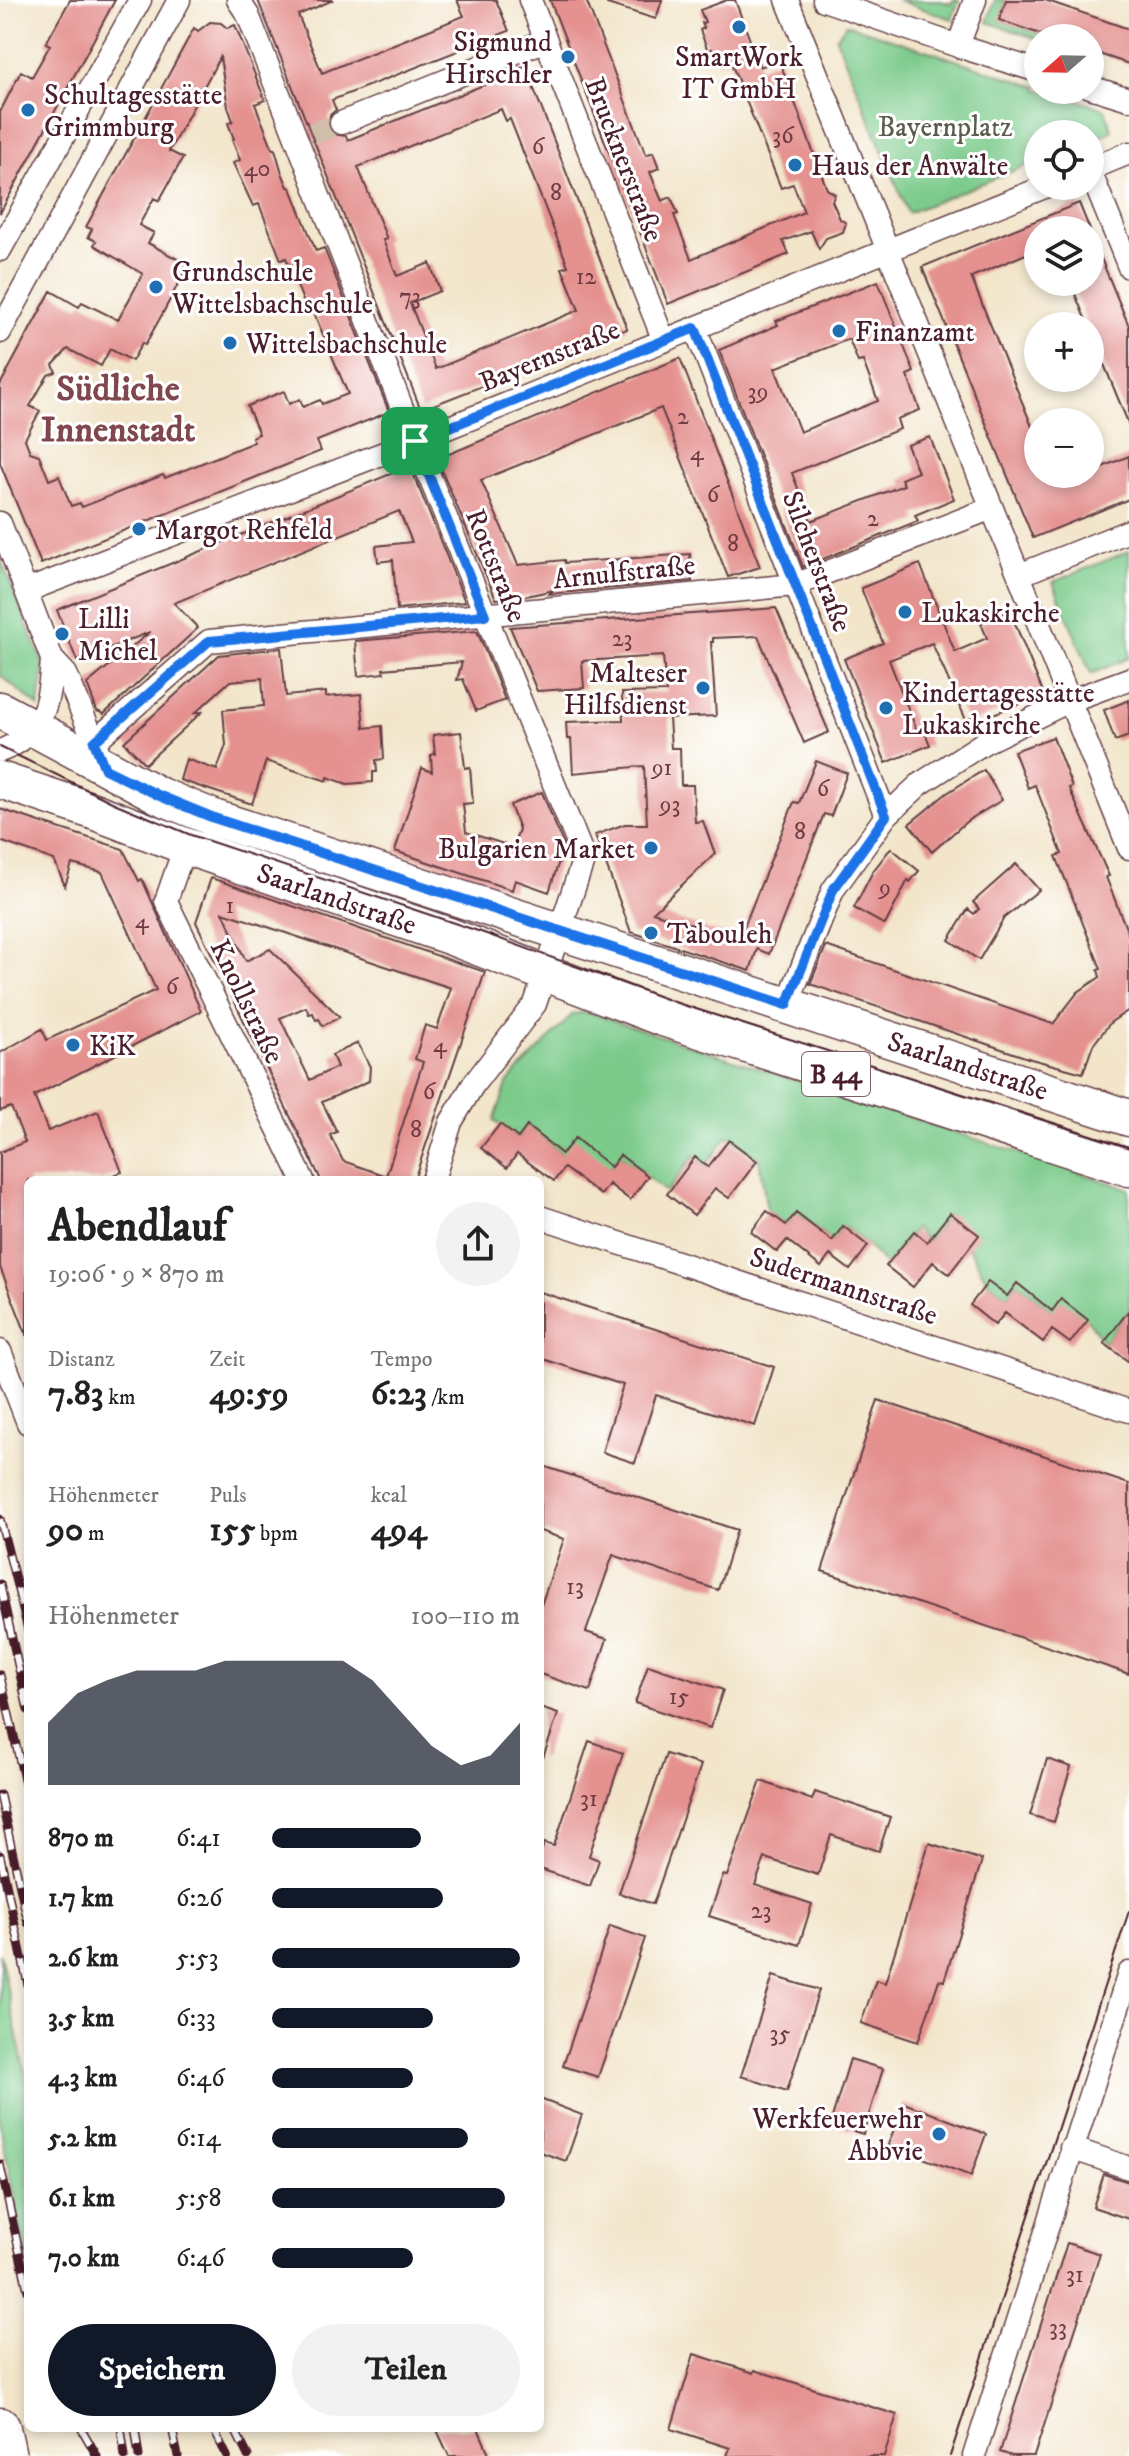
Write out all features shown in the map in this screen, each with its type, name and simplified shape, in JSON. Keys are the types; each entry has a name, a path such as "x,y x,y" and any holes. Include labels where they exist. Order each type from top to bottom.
{"main road":[{"name":"Saarlandstraße","path":"0,710 34,729 100,755 160,796 214,818 1129,1118"},
{"name":"Saarlandstraße","path":"0,780 449,936 660,1017 1129,1168"}],"street":[{"path":"0,250 140,0"},
{"path":"0,332 179,0"},
{"name":"Rottstraße","path":"238,0 305,137 415,441 584,858 535,1004 473,1085 451,1122 434,1176"},
{"name":"Brucknerstraße","path":"530,0 664,341"},
{"path":"787,0 1129,848"},
{"path":"824,0 1024,67"},
{"path":"958,46 975,0"},
{"path":"341,123 546,40"},
{"path":"1104,91 1129,99"},
{"path":"1104,164 1129,153"},
{"name":"Bayernstraße","path":"26,591 415,441 1024,195"},
{"path":"1102,200 1129,267"},
{"name":"Silcherstraße","path":"695,328 886,816"},
{"name":"Arnulfstraße","path":"100,755 209,641 795,585 992,508"},
{"path":"0,523 52,659 66,674 100,755"},
{"path":"1019,575 1129,531"},
{"path":"0,751 16,744 34,729 43,715 50,693 52,659"},
{"path":"787,1005 833,890 886,816 920,784 985,742 1069,701 1129,679"},
{"name":"Knollstraße","path":"185,846 166,901 301,1176"},
{"name":"Sudermannstraße","path":"544,1218 1129,1411"},
{"path":"0,1351 24,1413"},
{"path":"974,2456 1129,1973"},
{"path":"1071,2148 1129,2168"}],"green space":[{"path":"897,0 938,0 951,4 953,0 959,0 952,19"},
{"path":"995,0 1006,0 1000,20 1024,28 1024,34 987,22"},
{"name":"Bayernplatz","path":"846,24 1024,82 1024,104 1089,104 1105,109 1112,131 1104,134 1104,120 1024,120 1024,167 908,213 836,38"},
{"path":"1129,551 1129,658 1091,674 1053,582"},
{"path":"0,558 44,666 39,707 0,675"},
{"path":"587,1012 1129,1189 1129,1310 1104,1343 1088,1320 1052,1311 1017,1283 1007,1296 988,1282 950,1214 927,1242 915,1228 886,1266 843,1226 832,1241 797,1213 786,1225 767,1211 759,1159 728,1136 706,1165 694,1156 666,1192 620,1155 611,1167 562,1154 527,1126 518,1138 494,1121 508,1082 573,1014"},
{"path":"0,1954 24,2068 24,2245 0,2126"}],"building":[{"path":"70,0 115,0 0,213 0,112 21,71 32,77 50,45 46,43"},
{"path":"258,0 333,0 298,15 322,73 464,16 457,0 496,0 509,31 332,100 336,110 330,115 328,128 333,134 346,136 348,140 525,66 627,329 421,410","holes":["501,109 506,121 510,119 568,266 562,268 579,310 436,369 410,303 440,291 430,263 397,276 383,240 387,239 358,167"]},
{"path":"550,0 586,0 646,155 653,152 659,168 650,172 656,187 662,201 671,197 678,214 674,215 691,259 804,212 793,184 781,188 729,58 720,62 717,52 714,54 712,49 708,51 700,30 705,22 700,10 727,0 735,0 760,67 779,60 827,189 835,194 832,201 840,219 846,223 843,232 826,238 819,249 811,231 783,241 789,254 668,304"},
{"path":"607,0 662,0 656,19 607,4"},
{"path":"1006,0 1045,0 1129,29 1129,64 1104,56 1104,24 1024,24 1024,28 999,20"},
{"path":"210,22 221,23 227,28 235,25 265,100 255,104 282,173 316,251 324,248 389,412 317,441 321,451 41,564 0,463 0,385 51,291 79,307 82,302 118,320 143,274 94,245 96,241 88,237 92,229 86,227 194,28 198,31","holes":["220,57 233,121 228,123 240,160 233,163 253,206 259,204 281,260 286,258 304,303 309,301 348,394 303,407 300,399 289,404 284,391 247,406 259,434 252,437 254,442 165,478 163,475 82,507 80,503 71,506 59,476 49,480 39,455 30,452 25,439 40,411 30,406 48,375 56,372 53,365 68,349 101,366 110,349 132,361 142,343 145,345 188,265 148,243 154,233 139,225 154,198 159,201 183,158 169,151"]},
{"path":"1079,203 1084,216 1047,216"},
{"path":"1024,225 1024,255 971,277 1025,408 1024,488 1104,488 1104,466 1129,456 1129,499 1033,538 922,267"},
{"path":"1104,266 1129,326 1129,425 1104,364 1104,312 1082,312 1076,296 1104,296"},
{"path":"878,281 914,372 907,375 920,410 897,419 900,429 792,473 811,521 904,485 901,479 918,472 907,445 930,437 954,499 915,515 918,521 803,567 719,350 778,325 776,321","holes":["849,339 858,362 863,361 878,401 800,432 775,368"]},
{"path":"680,358 760,567 728,577 661,408 481,480 518,565 690,554 692,581 549,594 554,590 496,599 437,459"},
{"path":"410,466 465,602 397,609 393,560 378,562 376,546 412,542 399,511 174,603 198,628 104,714 97,711 87,684 150,632 77,661 57,610"},
{"path":"920,564 955,652 987,638 981,623 1010,611 1044,695 974,721 973,717 966,720 932,643 889,660 918,733 924,730 930,745 886,763 844,659 883,643 861,588"},
{"path":"776,608 829,732 804,743 758,636 713,638 716,716 669,718 671,748 680,748 681,785 693,785 695,822 703,821 715,854 653,912 739,939 794,802 799,803 816,761 847,773 831,816 824,814 769,954 757,949 750,971 631,932 595,835 625,824 647,824 644,766 573,773 571,739 567,739 566,722 623,720 622,693 666,692 663,656 582,661 584,688 537,691 510,627"},
{"path":"477,631 505,700 476,711 463,679 457,680 462,662 383,669 384,673 358,676 355,641"},
{"path":"281,648 286,696 326,692 326,697 361,694 364,728 382,726 384,759 376,760 377,772 373,772 373,782 347,784 328,777 327,781 266,761 252,804 180,780 186,759 217,770 226,745 223,710 264,706 262,678 230,681 195,713 202,712 145,764 124,742 219,655"},
{"path":"1129,700 1129,736 1115,741 1104,710"},
{"path":"461,732 465,768 470,767 473,803 463,804 466,832 513,847 519,829 510,805 542,792 564,846 549,892 515,880 512,890 395,851 422,768 432,772 431,755 435,754 433,735"},
{"path":"1053,737 1072,787 1069,788 1109,876 1106,877 1129,936 1129,1010 1111,1022 1093,1045 1083,1073 1031,1059 810,984 826,946 1053,1024 1078,992 1100,977 1098,970 1101,969 1056,856 1062,854 1035,785 1028,788 1014,751"},
{"path":"984,770 1002,800 967,821 932,852 909,824 947,793"},
{"path":"0,809 123,849 139,881 142,879 201,1011 34,1096 48,1131 98,1111 122,1172 112,1176 24,1176 24,1328 0,1267 0,1152 25,1142 11,1107 0,1111 0,1053 42,1029 47,1040 156,990 102,872 72,864 65,886 54,860 0,841"},
{"path":"891,848 919,871 910,882 908,880 885,925 854,908 873,871"},
{"path":"1016,864 1039,890 1004,918 979,960 949,940 968,909 974,914 979,909 973,902"},
{"path":"211,878 485,972 415,1176 386,1176 319,1176 196,922","holes":["223,912 451,988 437,1029 425,1025 415,1059 423,1062 386,1176 343,1161 330,1135 337,1132 322,1102 369,1081 370,1067 358,1043 332,1055 337,1067 310,1080 280,1018 306,1007 309,1014 313,1013 323,1026 340,1017 270,949 246,961"]},
{"path":"500,1124 518,1138 527,1126 562,1154 575,1138 611,1167 620,1155 648,1176 630,1200 609,1184 601,1195 564,1168 554,1181 517,1154 507,1168 481,1148"},
{"path":"729,1140 757,1161 729,1198 715,1188 694,1215 667,1194 695,1157 708,1167"},
{"path":"767,1211 786,1225 796,1213 832,1241 843,1226 868,1246 850,1270 830,1255 821,1267 787,1240 777,1252 751,1232"},
{"path":"950,1213 979,1235 949,1274 933,1262 913,1287 886,1266 914,1231 927,1242"},
{"path":"988,1282 1007,1296 1017,1283 1052,1311 1061,1299 1088,1320 1070,1343 1052,1330 1043,1342 1005,1313 995,1325 970,1305"},
{"path":"544,1293 774,1367 755,1426 656,1395 635,1463 602,1452 623,1385 544,1359"},
{"path":"1129,1310 1129,1362 1104,1343"},
{"path":"878,1400 1129,1484 1129,1674 822,1571"},
{"path":"544,1466 737,1530 718,1590 613,1555 586,1632 607,1639 590,1691 544,1675 544,1596 564,1539 544,1532"},
{"path":"648,1665 723,1690 710,1728 635,1703"},
{"path":"544,1709 558,1714 544,1755"},
{"path":"589,1741 623,1753 589,1856 599,1860 590,1886 544,1870 544,1843 554,1846"},
{"path":"666,1754 701,1765 653,1904 619,1893"},
{"path":"1047,1759 1071,1767 1054,1822 1030,1815"},
{"path":"761,1781 812,1800 815,1792 890,1817 879,1851 831,1835 818,1875 765,1858 755,1885 812,1904 799,1945 709,1916 723,1875 727,1876"},
{"path":"929,1843 982,1860 944,1981 939,1980 918,2042 861,2023 876,1980 885,1983"},
{"path":"610,1926 645,1938 598,2077 563,2066"},
{"path":"773,1976 819,1990 787,2091 741,2076"},
{"path":"850,2059 883,2069 863,2134 830,2124"},
{"path":"544,2101 582,2115 566,2161 544,2153"},
{"path":"904,2103 986,2134 971,2176 888,2145"},
{"path":"1104,2174 1129,2182 1129,2219 1093,2207"},
{"path":"1067,2243 1100,2254 1034,2456 1012,2456 1000,2452"},
{"path":"694,2354 897,2415 884,2456 727,2456 730,2448 671,2429"},
{"path":"438,2432 480,2432 490,2456 449,2456"}],"tunnel":[{"path":"312,134 341,123"}],"tram line":[{"path":"0,747 114,803 191,835 481,932 677,1003 1129,1147"},
{"path":"950,2456 1129,1911"}],"railway":[{"path":"0,1519 24,1614"},
{"path":"0,1584 24,1692"},
{"path":"0,1675 24,1780"},
{"path":"0,1795 24,1905"},
{"path":"0,1855 24,1966"},
{"path":"0,2164 24,2273"},
{"path":"83,2432 97,2456"},
{"path":"122,2432 125,2456"},
{"path":"136,2432 139,2456"},
{"path":"173,2432 178,2456"},
{"path":"215,2432 227,2456"},
{"path":"236,2432 248,2456"}],"place":[{"name":"SmartWork IT GmbH","path":"739,27"},
{"name":"Sigmund Hirschler","path":"568,57"},
{"name":"Schultagesstätte Grimmburg","path":"28,110"},
{"name":"Haus der Anwälte","path":"795,165"},
{"name":"Grundschule Wittelsbachschule","path":"156,287"},
{"name":"Finanzamt","path":"839,331"},
{"name":"Wittelsbachschule","path":"230,343"},
{"name":"Margot Rehfeld","path":"139,529"},
{"name":"Lukaskirche","path":"905,612"},
{"name":"Lilli Michel","path":"62,634"},
{"name":"Malteser Hilfsdienst","path":"703,688"},
{"name":"Kindertagesstätte Lukaskirche","path":"886,708"},
{"name":"Bulgarien Market","path":"651,848"},
{"name":"Tabouleh","path":"651,933"},
{"name":"KiK","path":"73,1045"},
{"name":"Werkfeuerwehr Abbvie","path":"939,2134"}],"district":[{"name":"Südliche Innenstadt","path":"118,408"}],"route":[{"path":"695,328 886,816 833,890 787,1005 214,818 105,769 94,742 209,641 485,615 415,441 695,328"}]}
